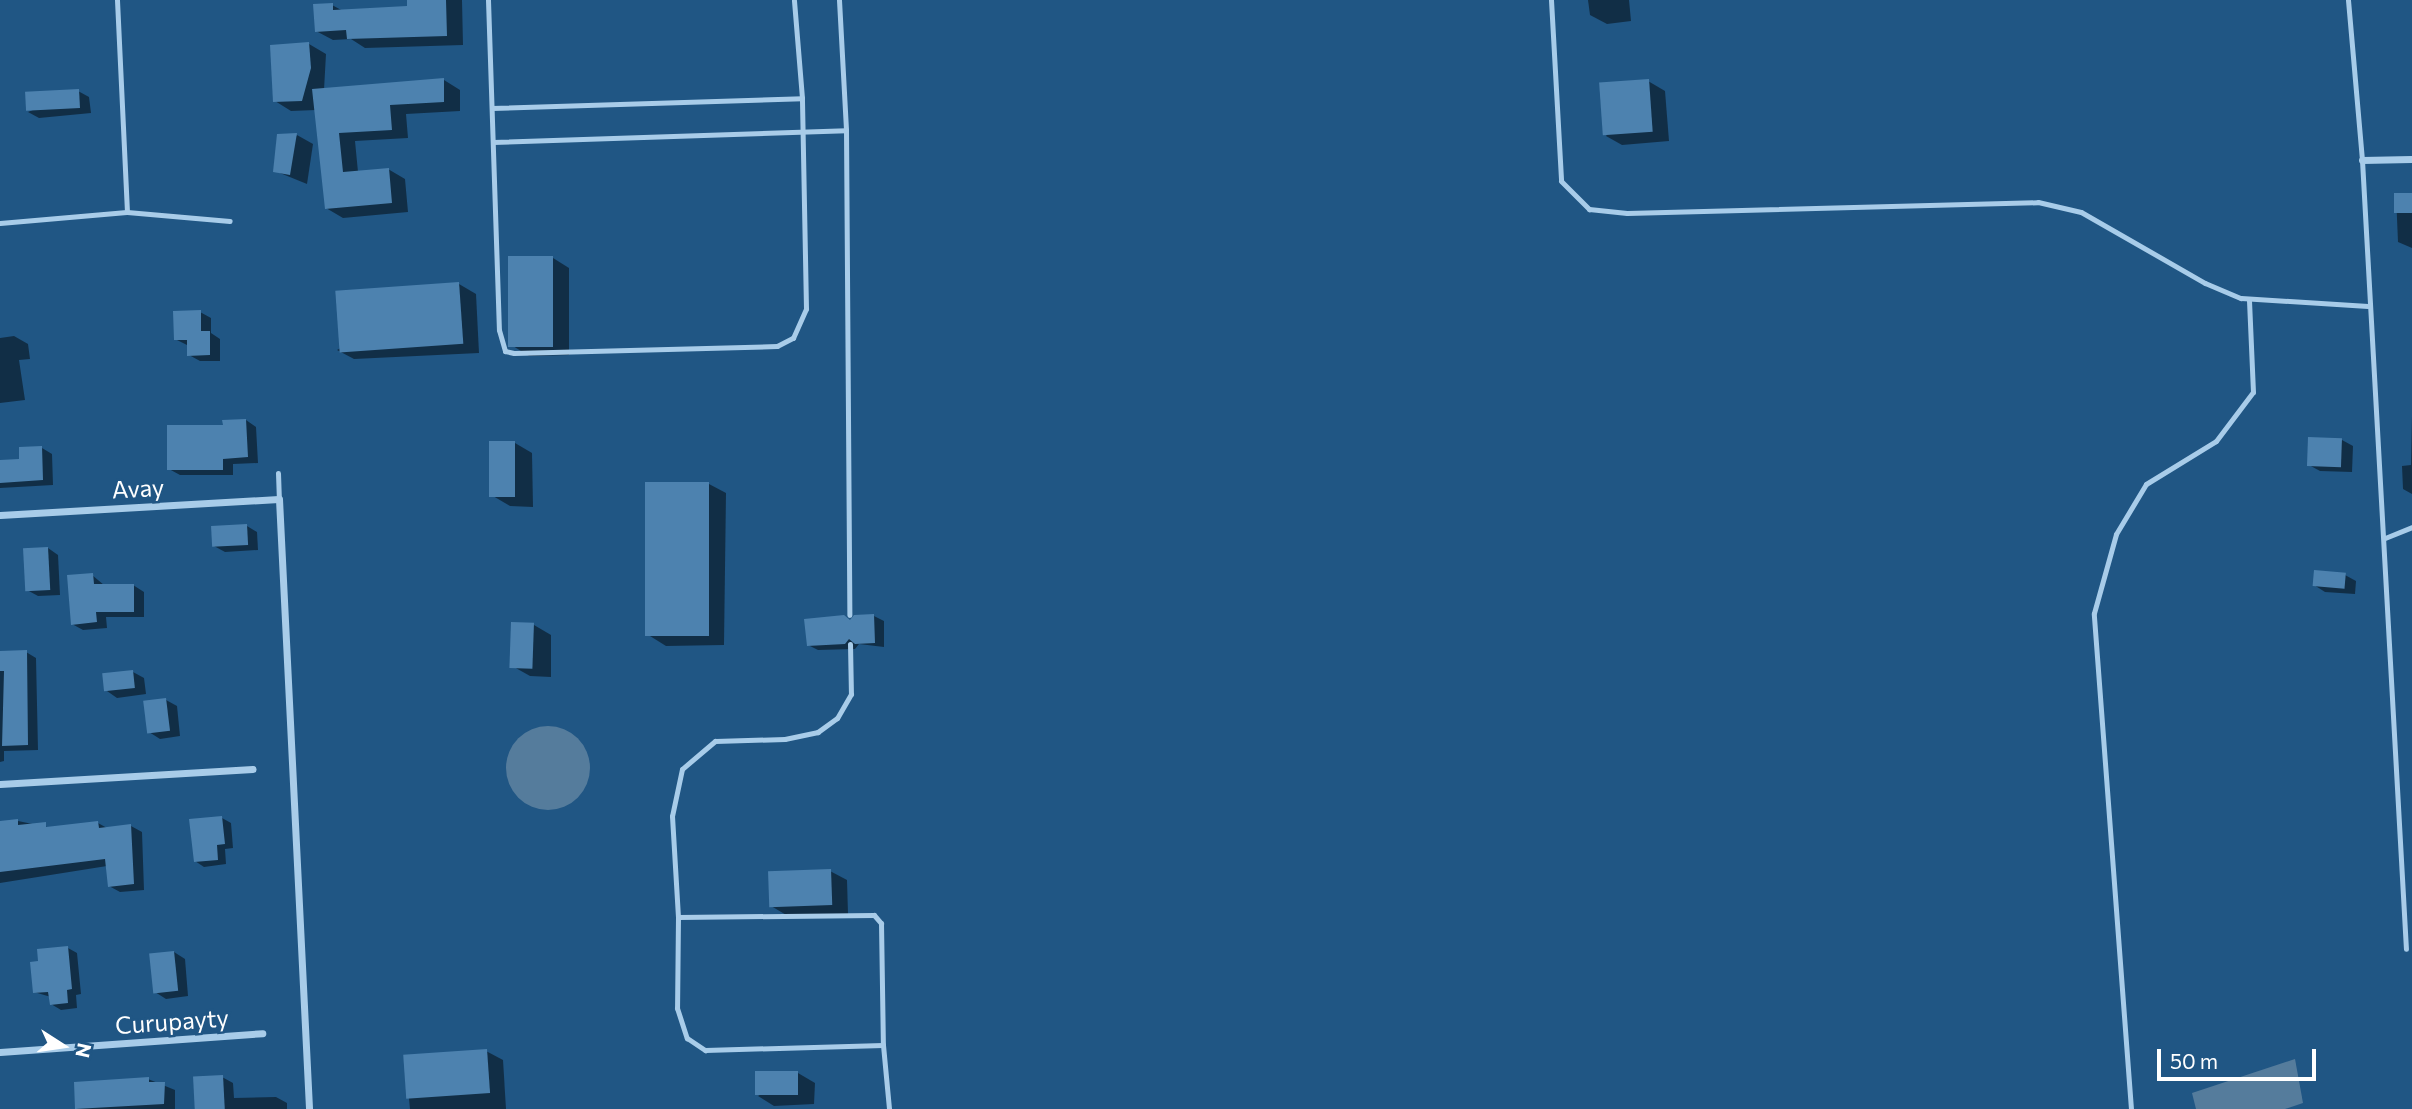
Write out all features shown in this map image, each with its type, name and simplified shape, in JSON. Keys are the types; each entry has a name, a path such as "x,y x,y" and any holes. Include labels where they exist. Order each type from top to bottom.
{"street":[{"path":"2362,160 2412,159"},
{"path":"279,499 309,1109"},
{"name":"Avay","path":"0,515 279,499"},
{"path":"0,784 253,769"},
{"name":"Curupayty","path":"0,1052 262,1033"}],"lane":[{"path":"117,0 127,212"},
{"path":"488,0 499,330 505,351 777,346 793,338 806,309 802,98 794,0"},
{"path":"839,0 846,130 849,615"},
{"path":"1551,0 1561,181 1589,209 1627,213 2038,202 2081,212 2206,283 2249,299 2368,306"},
{"path":"2348,0 2362,160 2368,306 2385,538 2406,949"},
{"path":"492,108 802,98"},
{"path":"493,142 846,130"},
{"path":"0,223 127,212 230,222"},
{"path":"2131,1109 2094,613 2116,534 2146,484 2216,441 2253,392 2249,299"},
{"path":"278,473 279,499"},
{"path":"2385,538 2412,527"},
{"path":"850,644 851,694 837,718 818,732 785,739 715,741 681,769 673,816 678,917 677,1008 687,1038 705,1050 883,1045"},
{"path":"678,917 874,915 881,923 883,1045 889,1109"}],"water":[{"path":"548,726 564,729 578,738 587,752 590,768 587,784 578,798 564,807 548,810 532,807 518,798 509,784 506,768 509,752 518,738 532,729"},
{"path":"2295,1059 2303,1103 2285,1109 2196,1109 2192,1093"}],"building":[{"path":"407,0 446,0 447,36 347,39 346,30 315,32 313,4 333,3 333,10 407,6"},
{"path":"309,42 311,68 302,101 273,102 270,45"},
{"path":"444,78 444,102 390,105 392,130 339,133 343,172 389,168 392,203 325,209 312,89"},
{"path":"1649,79 1653,132 1603,135 1599,82"},
{"path":"79,89 80,108 26,111 25,92"},
{"path":"297,133 290,175 273,172 277,134"},
{"path":"2394,193 2412,193 2412,213 2394,213"},
{"path":"508,256 553,256 553,347 508,347"},
{"path":"459,282 463,344 340,352 335,291"},
{"path":"201,310 201,331 210,331 210,355 187,356 187,340 174,340 173,311"},
{"path":"246,419 248,457 223,459 223,470 167,470 167,425 223,425 222,420"},
{"path":"2308,437 2342,438 2341,467 2307,466"},
{"path":"489,441 515,441 515,497 489,497"},
{"path":"42,446 43,480 0,483 0,460 19,459 19,447"},
{"path":"645,482 709,482 709,636 645,636"},
{"path":"247,524 248,545 212,547 211,526"},
{"path":"48,547 50,590 25,591 23,548"},
{"path":"2314,570 2346,573 2344,589 2313,586"},
{"path":"93,573 94,584 134,584 134,612 96,612 97,622 71,625 67,575"},
{"path":"874,614 875,643 855,644 849,639 845,644 807,646 804,619 844,615 850,620 854,615"},
{"path":"511,622 534,623 532,669 509,668"},
{"path":"27,650 28,745 2,746 4,671 0,671 0,651"},
{"path":"133,670 135,688 104,691 102,673"},
{"path":"166,698 170,731 147,734 143,701"},
{"path":"222,816 225,844 217,845 218,860 194,862 189,819"},
{"path":"18,819 18,825 46,822 46,827 98,821 99,828 131,824 134,884 108,887 105,859 0,872 0,821"},
{"path":"831,869 832,905 769,907 768,871"},
{"path":"68,946 72,989 67,990 68,1003 50,1005 48,992 33,993 30,962 38,961 37,949"},
{"path":"174,951 178,991 153,993 149,954"},
{"path":"487,1049 490,1093 406,1099 403,1055"},
{"path":"755,1071 798,1071 798,1095 755,1095"},
{"path":"223,1075 225,1109 195,1109 193,1077"},
{"path":"149,1077 149,1082 165,1082 164,1104 75,1109 74,1082"}]}
